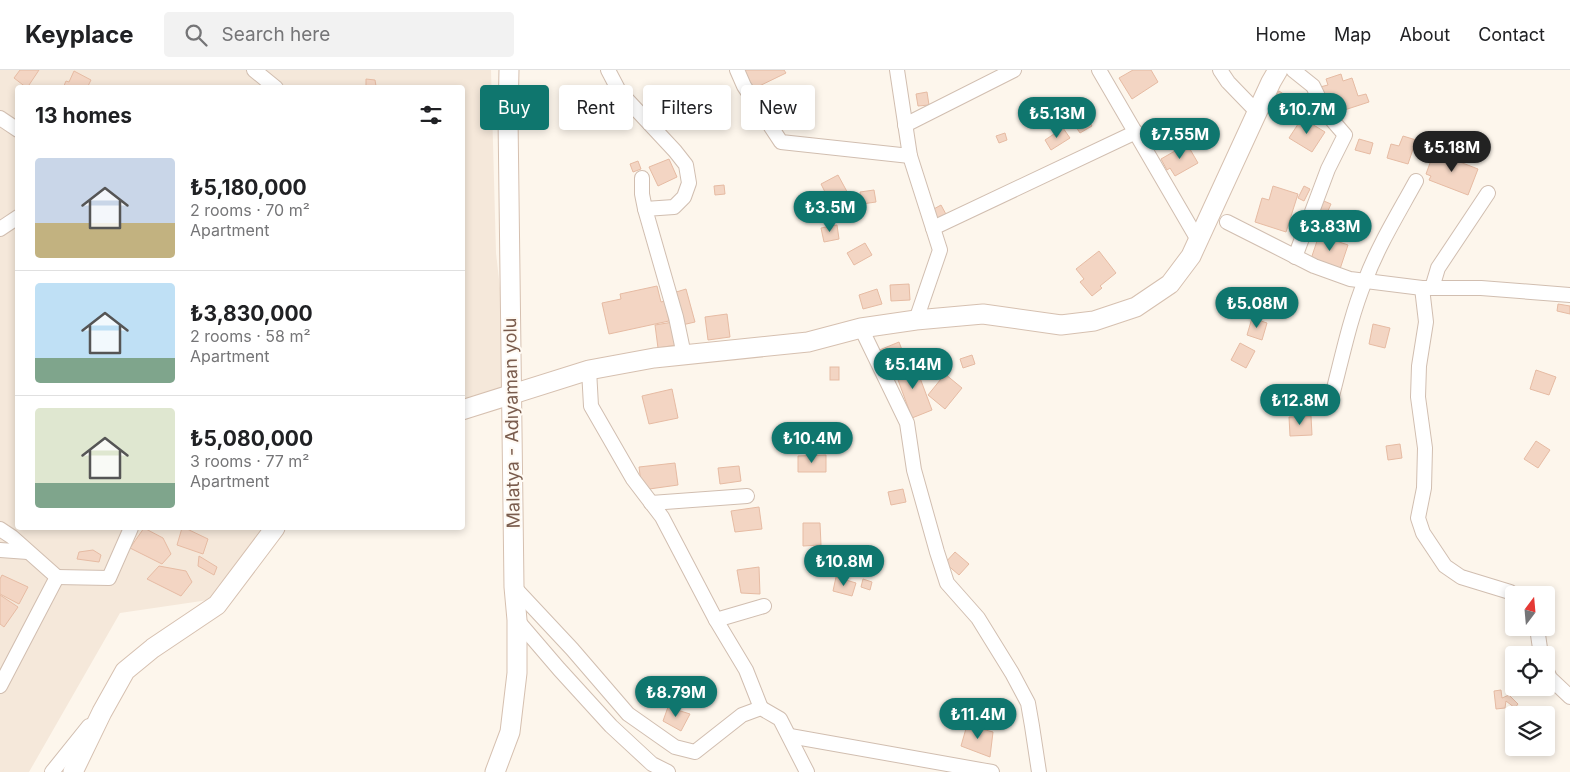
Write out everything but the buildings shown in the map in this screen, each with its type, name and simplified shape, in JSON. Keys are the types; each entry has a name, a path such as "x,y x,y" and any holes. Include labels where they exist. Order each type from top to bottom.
{"main road":[{"name":"Malatya - Adıyaman yolu","path":"495,772 510,732 517,673 517,620 514,586 509,70"},
{"path":"465,409 589,370 654,358 808,342 861,328 916,320 983,314 1061,325 1094,321 1136,307 1170,284 1191,256 1278,70"},
{"path":"73,772 125,670 153,648 218,605 274,530"}],"street":[{"path":"254,70 272,85"},
{"path":"608,70 619,91 686,165 690,183 684,197 674,207 644,209"},
{"path":"737,70 744,86 781,142 910,156"},
{"path":"897,70 910,156 940,250 916,320"},
{"path":"906,124 1014,70"},
{"path":"1099,70 1198,240"},
{"path":"1220,70 1228,82 1257,112"},
{"path":"1293,70 1313,86 1326,113 1345,135 1328,168 1295,256"},
{"path":"0,118 15,128"},
{"path":"933,228 1136,132"},
{"path":"642,178 644,209 676,317 684,355"},
{"path":"1332,396 1364,281 1416,181"},
{"path":"1488,193 1438,268 1427,288 1426,322 1419,366 1418,397 1425,448 1424,488 1418,518 1423,533 1445,566 1461,577 1505,590"},
{"path":"0,229 15,219"},
{"path":"1227,222 1314,266 1350,279 1427,288 1481,288 1570,295"},
{"path":"861,328 907,423 914,470 947,583 978,618 1028,703 1039,772"},
{"path":"589,370 591,406 633,479 662,517 716,620 746,670 761,708 780,719 807,772"},
{"path":"651,503 747,496"},
{"path":"0,529 12,537 57,577 108,578 130,530"},
{"path":"0,550 28,552"},
{"path":"0,686 57,577"},
{"path":"514,586 628,714 675,747 695,752 742,715 761,708"},
{"path":"716,620 764,606"},
{"path":"517,620 611,726 652,764 668,772"},
{"path":"1555,683 1570,698"},
{"path":"52,772 102,712"},
{"path":"790,736 992,772"}],"shaded area":[{"path":"0,70 491,70 491,85 480,85 480,130 493,130 496,253 512,394 465,407 465,85 15,85 15,530 277,530 222,598 120,613 29,772 0,772"}]}
